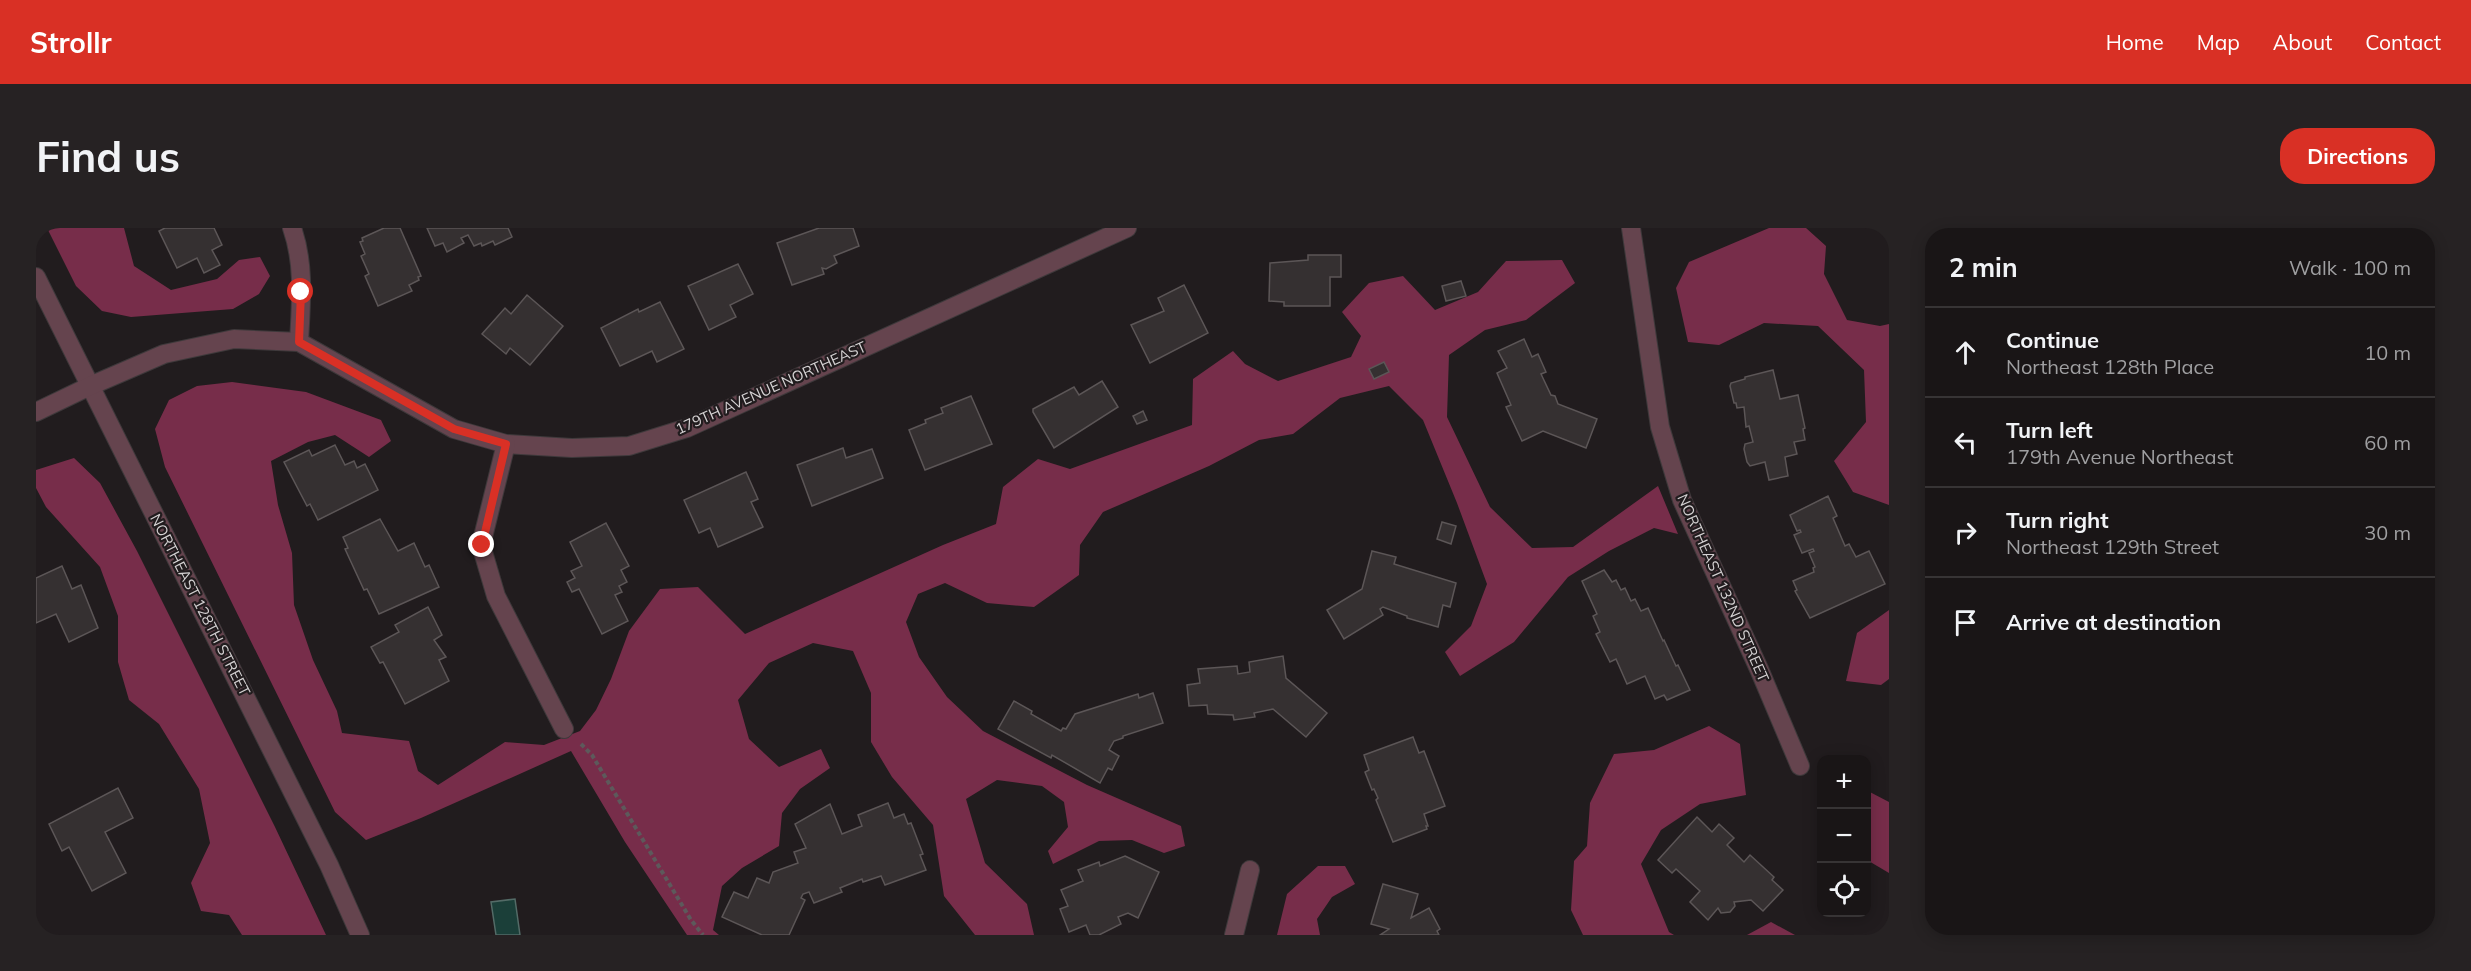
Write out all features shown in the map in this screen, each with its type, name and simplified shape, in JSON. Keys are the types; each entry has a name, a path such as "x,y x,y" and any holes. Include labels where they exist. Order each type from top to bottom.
{"street":[{"path":"292,228 299,249 301,292 299,342"},
{"name":"179TH AVENUE NORTHEAST","path":"36,412 164,354 234,339 299,342 454,429 506,444 573,448 629,446 687,428 1127,228"},
{"name":"NORTHEAST 132ND STREET","path":"1631,228 1660,427 1682,500 1759,669 1800,766"},
{"name":"NORTHEAST 128TH STREET","path":"36,277 320,846 360,935"},
{"path":"506,444 482,545 496,596 564,729"},
{"path":"1234,935 1250,870"}],"path":[{"path":"564,729 592,755 703,935"}],"shaded area":[{"path":"47,228 124,228 134,266 171,290 217,279 239,260 260,257 270,276 259,294 233,309 131,317 102,311 76,286"},
{"path":"1769,228 1806,228 1826,246 1824,274 1847,320 1880,326 1889,324 1889,505 1853,492 1834,461 1866,422 1864,370 1818,326 1764,323 1719,345 1688,342 1676,288 1689,262"},
{"path":"1562,260 1575,283 1526,320 1485,330 1449,355 1447,417 1490,507 1532,548 1573,547 1658,486 1678,534 1654,528 1609,551 1568,577 1514,642 1460,676 1445,652 1471,626 1487,584 1423,420 1389,386 1340,398 1293,434 1259,440 1209,466 1103,512 1080,545 1079,575 1034,607 987,603 945,583 918,594 906,622 919,657 947,697 983,731 1087,785 1181,826 1185,846 1164,853 1132,840 1099,841 1053,864 1048,851 1068,827 1064,802 1042,786 997,780 966,799 985,863 1027,904 1034,935 975,935 944,896 933,825 892,777 871,742 871,693 853,651 813,643 769,663 738,700 749,739 779,767 821,749 830,768 800,789 782,813 779,846 742,868 722,886 713,930 719,935 687,935 625,842 571,751 366,840 335,812 165,467 155,429 169,400 197,386 232,382 306,392 381,420 391,441 369,457 335,435 308,442 271,461 278,505 292,553 294,605 313,660 337,711 342,733 409,741 418,771 438,785 505,742 544,745 580,731 596,710 611,679 629,631 660,589 698,587 745,634 943,545 996,524 1003,487 1038,459 1070,469 1192,425 1193,379 1233,351 1245,364 1278,381 1351,357 1361,336 1342,312 1369,283 1403,276 1435,310 1478,292 1506,261"},
{"path":"74,458 100,483 137,551 275,827 326,935 242,935 229,915 201,911 191,883 210,843 199,789 159,724 129,700 118,662 118,616 100,567 46,507 36,488 36,470"},
{"path":"1889,610 1889,679 1881,685 1846,681 1857,633"},
{"path":"1709,726 1740,744 1746,795 1700,804 1661,830 1641,864 1669,932 1674,935 1583,935 1571,910 1574,861 1587,846 1590,803 1614,754 1654,750"},
{"path":"1871,793 1889,802 1889,873 1871,862"},
{"path":"1318,866 1345,866 1355,884 1332,897 1317,919 1320,935 1277,935 1287,894"},
{"path":"515,899 520,935 496,935 491,902"},
{"path":"1771,922 1795,935 1747,935"}],"building":[{"path":"165,228 214,228 222,245 212,250 220,265 204,273 197,258 177,268 159,231"},
{"path":"384,228 400,228 421,276 418,277 419,280 409,285 412,291 378,306 365,276 369,274 361,256 365,254 360,242 363,241 362,238"},
{"path":"427,228 508,228 512,237 495,245 493,241 482,246 481,243 474,246 468,235 461,238 464,243 447,252 443,243 435,246"},
{"path":"819,228 853,228 859,246 834,256 837,263 826,269 822,268 824,274 792,285 777,243"},
{"path":"1308,255 1341,255 1341,277 1330,277 1330,306 1284,306 1284,302 1269,301 1270,263 1308,260"},
{"path":"738,264 753,294 730,305 736,317 709,330 688,286"},
{"path":"1461,281 1466,296 1446,301 1442,286"},
{"path":"1184,285 1208,333 1150,363 1131,325 1164,311 1158,298"},
{"path":"527,295 563,326 530,365 510,348 506,354 482,334 505,308 511,314"},
{"path":"660,302 684,349 657,362 652,351 620,366 601,328 638,309 639,312"},
{"path":"1524,339 1532,357 1538,354 1546,372 1541,374 1558,404 1597,419 1586,448 1543,431 1522,441 1506,407 1511,405 1497,373 1507,368 1498,351"},
{"path":"1384,362 1389,372 1374,379 1369,369"},
{"path":"1773,370 1780,399 1798,395 1805,428 1803,429 1805,440 1794,442 1797,454 1785,457 1788,476 1769,480 1765,462 1750,466 1747,462 1745,444 1753,442 1749,426 1746,427 1744,407 1737,408 1730,386 1731,383 1745,379 1745,377"},
{"path":"1102,381 1118,407 1054,448 1033,409 1074,387 1079,395"},
{"path":"971,396 992,444 925,470 909,430 943,413 941,408"},
{"path":"1143,411 1147,420 1137,424 1133,416"},
{"path":"335,445 345,465 354,461 357,468 365,464 378,490 318,520 310,504 307,506 284,462 309,450 312,456"},
{"path":"843,448 846,458 872,449 883,478 812,506 797,465"},
{"path":"746,472 758,499 751,502 763,527 718,547 710,528 699,533 684,500"},
{"path":"1828,496 1837,516 1833,518 1845,546 1849,544 1856,557 1869,551 1885,584 1810,618 1795,591 1797,590 1793,581 1814,572 1815,567 1809,553 1814,551 1813,549 1802,553 1794,535 1801,532 1797,531 1790,515"},
{"path":"380,519 398,551 414,543 425,567 429,565 439,587 379,614 367,589 364,590 345,549 348,548 343,537"},
{"path":"1442,522 1456,526 1451,544 1437,539"},
{"path":"606,523 629,566 621,570 627,582 619,586 622,592 615,595 628,621 602,634 579,589 572,592 567,582 575,578 571,571 582,566 570,542"},
{"path":"1372,551 1396,557 1394,564 1456,583 1450,607 1443,605 1438,627 1407,618 1407,616 1383,607 1380,609 1383,615 1344,639 1327,610 1362,589"},
{"path":"62,566 72,589 81,585 98,628 69,642 56,614 36,623 36,578"},
{"path":"1604,570 1612,582 1616,580 1621,590 1625,588 1631,601 1635,599 1641,611 1648,608 1690,690 1667,700 1664,695 1655,699 1645,676 1627,684 1616,659 1610,662 1596,634 1600,632 1593,616 1597,614 1582,581"},
{"path":"428,607 442,635 434,640 446,657 439,660 449,681 405,704 383,662 380,663 371,647 399,632 395,625"},
{"path":"1283,656 1286,678 1327,713 1306,737 1273,709 1254,713 1255,717 1234,720 1233,715 1208,714 1207,705 1189,706 1187,685 1200,683 1198,669 1237,666 1238,674 1250,672 1249,662"},
{"path":"1153,693 1163,723 1114,741 1109,750 1119,756 1112,770 1108,768 1100,783 1052,755 1051,758 998,729 1014,701 1032,711 1031,714 1061,731 1063,728 1066,729 1075,714 1138,694 1139,698"},
{"path":"1413,737 1419,753 1424,751 1445,806 1424,814 1427,829 1393,842 1376,800 1378,798 1365,772 1369,770 1364,755"},
{"path":"118,788 133,818 105,832 126,873 92,891 69,847 62,851 49,824"},
{"path":"888,803 894,818 904,814 908,824 911,823 923,854 920,855 926,870 885,885 881,876 863,882 862,879 840,888 842,892 814,903 809,892 803,894 801,898 805,900 789,935 762,935 722,917 734,892 748,898 757,878 769,883 773,872 798,863 794,852 806,848 795,824 830,804 842,834 862,826 858,815"},
{"path":"1697,817 1712,832 1719,824 1734,838 1727,845 1744,862 1750,855 1774,877 1772,880 1783,890 1763,911 1751,900 1734,902 1735,906 1730,912 1721,913 1718,908 1708,920 1690,902 1700,891 1676,869 1672,873 1658,860"},
{"path":"1125,856 1159,872 1138,918 1128,913 1118,917 1121,924 1099,935 1090,935 1086,925 1069,932 1060,909 1068,906 1061,890 1083,881 1078,870 1099,862 1100,866"},
{"path":"1383,884 1418,894 1411,918 1429,908 1440,929 1437,931 1439,935 1380,935 1389,929 1371,924"}],"route":[{"path":"301,292 299,342 454,429 506,444 482,545"}]}
